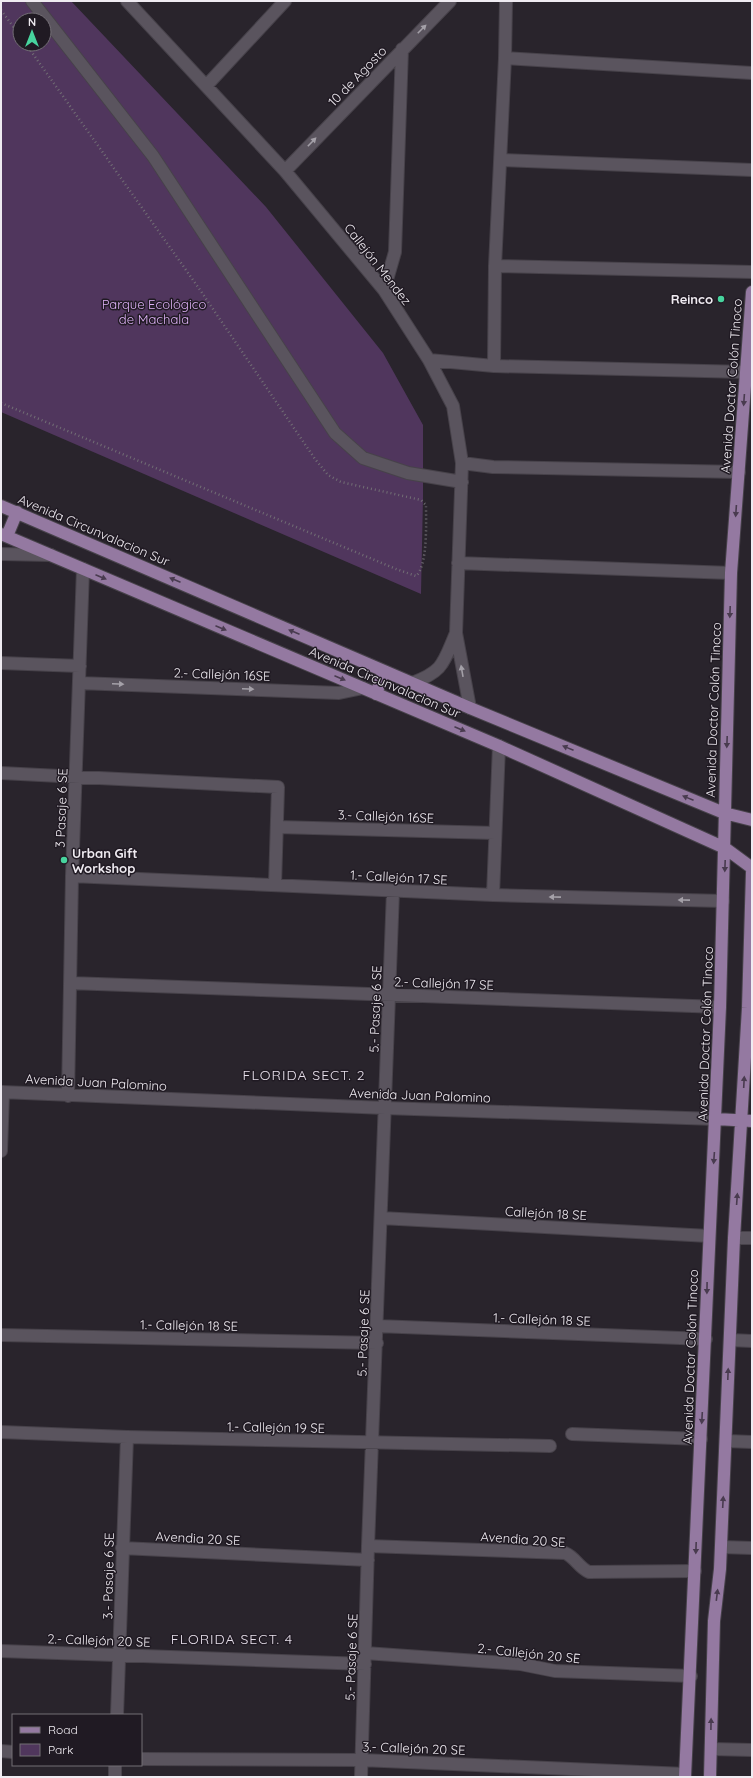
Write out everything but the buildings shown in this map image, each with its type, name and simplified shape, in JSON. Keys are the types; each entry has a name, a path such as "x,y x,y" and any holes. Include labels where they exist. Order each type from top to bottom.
{"main road":[{"name":"Avenida Doctor Colón Tinoco","path":"685,1775 691,1676 706,1340 709,1236 716,1119 724,901 724,813 732,573 752,292"},
{"name":"Avenida Circunvalacion Sur","path":"1,506 470,708 724,813 752,820"},
{"path":"4,535 17,512"},
{"name":"Avenida Circunvalacion Sur","path":"4,535 499,746 725,848 752,868"},
{"path":"376,694 384,671"},
{"path":"710,1777 714,1621 721,1546 734,1238 747,1121 752,872"},
{"name":"Avenida Juan Palomino","path":"716,1119 747,1121"}],"street":[{"path":"32,1 153,156 335,433 363,458 408,473 462,482"},
{"path":"207,85 285,1"},
{"name":"10 de Agosto","path":"285,171 450,1"},
{"path":"494,366 495,266 501,160 506,1"},
{"name":"Callejón Mendez","path":"133,3 285,171 384,290 429,360 453,406 462,463 456,633 470,708"},
{"path":"384,290 395,252 402,49"},
{"path":"505,58 752,73"},
{"path":"501,160 752,170"},
{"path":"495,266 752,272"},
{"path":"429,360 494,366 746,372"},
{"path":"462,463 492,467 738,472"},
{"path":"1,554 51,556"},
{"path":"458,563 732,573"},
{"name":"3 Pasaje 6 SE","path":"68,1096 72,876 83,569"},
{"name":"Callejón Mendez","path":"412,683 437,671 445,659 456,633"},
{"path":"1,663 80,666"},
{"name":"2.- Callejón 16SE","path":"80,682 339,693 363,688"},
{"path":"493,895 499,746"},
{"path":"1,773 76,778 278,787 275,885"},
{"name":"3.- Callejón 16SE","path":"277,827 495,833"},
{"name":"1.- Callejón 17 SE","path":"72,876 493,895 724,901"},
{"name":"5.- Pasaje 6 SE","path":"361,1777 368,1546 394,891"},
{"name":"2.- Callejón 17 SE","path":"70,983 720,1007"},
{"path":"1,1151 2,1092"},
{"name":"Avenida Juan Palomino","path":"2,1092 68,1096 385,1108 716,1119"},
{"name":"Callejón 18 SE","path":"381,1218 709,1236"},
{"path":"734,1238 752,1238"},
{"name":"1.- Callejón 18 SE","path":"377,1326 706,1340"},
{"name":"1.- Callejón 18 SE","path":"1,1335 377,1343"},
{"path":"730,1340 752,1341"},
{"name":"1.- Callejón 19 SE","path":"1,1432 127,1437 550,1446"},
{"path":"572,1434 701,1438"},
{"name":"3.- Pasaje 6 SE","path":"117,1714 127,1437"},
{"path":"726,1441 752,1442"},
{"name":"Avendia 20 SE","path":"368,1546 565,1553 570,1555 581,1567 589,1572 695,1571"},
{"path":"721,1546 752,1548"},
{"name":"Avendia 20 SE","path":"122,1548 368,1560"},
{"name":"2.- Callejón 20 SE","path":"1,1651 520,1664 555,1671 691,1676"},
{"path":"711,1748 752,1750"},
{"path":"1,1751 12,1752"},
{"name":"3.- Callejón 20 SE","path":"142,1760 361,1760 685,1775"},
{"path":"115,1766 115,1777"}],"path":[{"path":"1,10 12,25"},
{"path":"1,403 412,576 416,576 418,574 424,558 426,505 421,500 341,482 328,474 315,459 198,286 32,52"}],"green space":[{"name":"Parque Ecológico de Machala","path":"1,1 71,1 266,207 383,353 423,425 421,594 1,412"}],"place":[{"name":"Reinco","path":"721,299"},
{"name":"Urban Gift Workshop","path":"64,860"}],"district":[{"name":"FLORIDA SECT. 2","path":"304,1075"},
{"name":"FLORIDA SECT. 4","path":"232,1639"}]}
